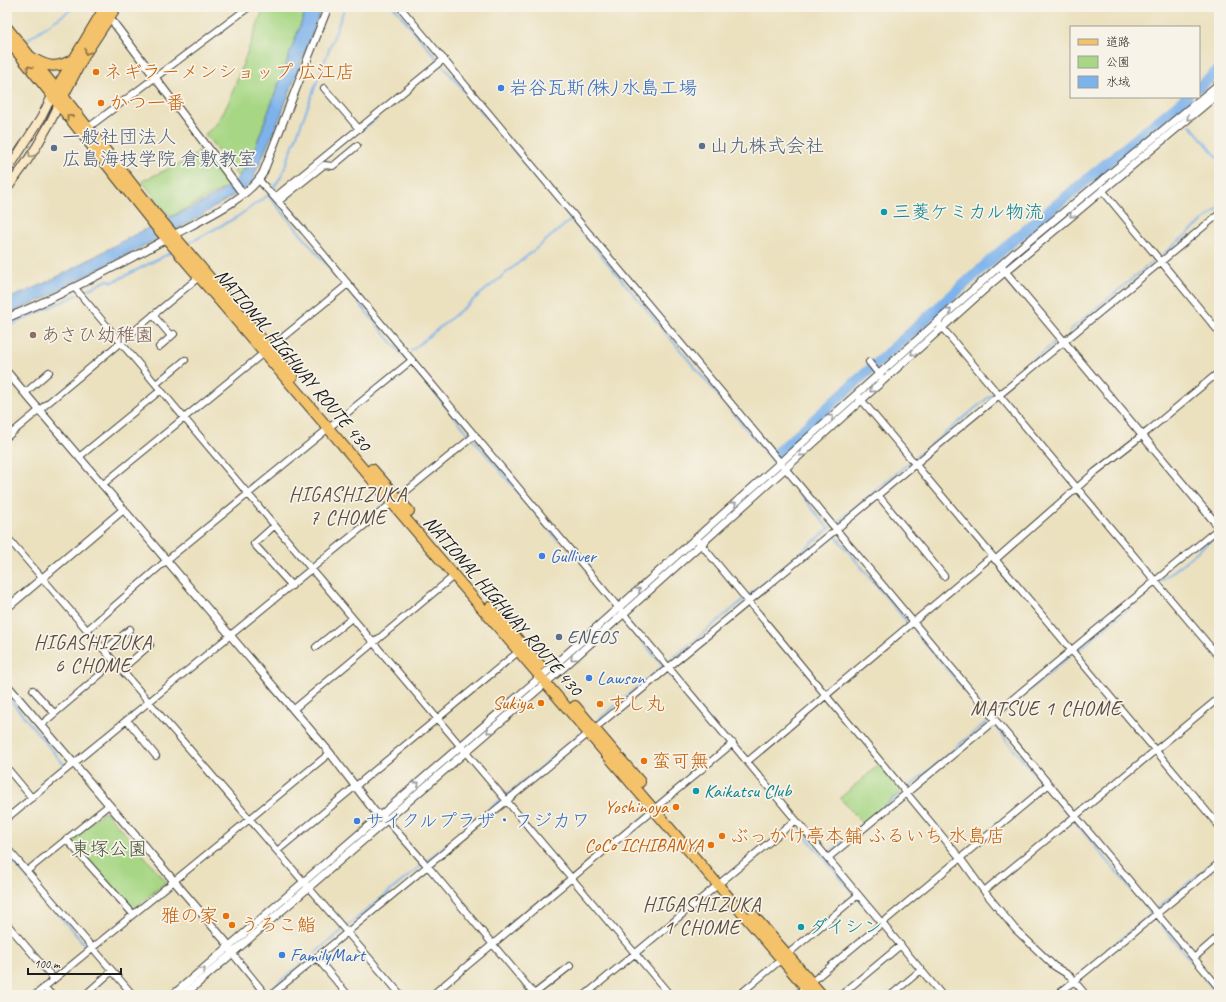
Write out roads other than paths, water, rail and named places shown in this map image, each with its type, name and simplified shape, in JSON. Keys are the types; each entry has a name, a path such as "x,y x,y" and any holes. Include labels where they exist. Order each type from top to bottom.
{"highway":[{"path":"58,96 72,60 105,10 116,7"},
{"path":"58,96 85,54 105,10"},
{"path":"31,57 40,63 54,67 72,60"},
{"name":"NATIONAL HIGHWAY ROUTE 430","path":"58,96 89,127 158,222"},
{"name":"NATIONAL HIGHWAY ROUTE 430","path":"58,96 158,222 267,351 810,988 822,995"},
{"name":"NATIONAL HIGHWAY ROUTE 430","path":"180,248 199,277 267,351"},
{"name":"NATIONAL HIGHWAY ROUTE 430","path":"396,501 518,652 546,677"}],"main road":[{"path":"7,27 31,57 58,96"},
{"path":"8,45 58,96"},
{"path":"7,170 41,118 58,96"},
{"path":"7,189 29,158 58,96"}],"street":[{"path":"89,127 249,7"},
{"path":"7,318 74,287 169,235 242,192 259,180 328,7"},
{"path":"400,7 441,61 782,465 833,529 1219,988"},
{"path":"105,10 242,192"},
{"path":"274,196 359,129 441,61"},
{"path":"173,995 230,950 546,677 858,397 879,374 1219,84"},
{"path":"324,88 359,129"},
{"path":"1003,268 1102,190 1219,93"},
{"path":"274,196 324,165 333,166 357,146"},
{"path":"259,180 274,196 346,286 473,437 621,610 731,745 748,761 794,821 828,858 856,896 882,923 899,947 942,995"},
{"path":"1102,190 1219,332"},
{"path":"271,995 425,864 504,799 592,731 746,600 833,529 878,495 913,461 1064,342 1219,214"},
{"path":"828,858 1071,651 1155,583 1219,527 1003,268"},
{"path":"7,437 199,277"},
{"path":"102,485 185,419 346,286"},
{"path":"74,287 670,995"},
{"path":"154,315 173,335 159,347"},
{"path":"939,324 1155,583 1219,657"},
{"path":"156,384 185,360"},
{"path":"87,630 167,560 410,361"},
{"path":"869,362 879,374"},
{"path":"7,372 330,753 375,812 383,818 425,864 534,995 570,966"},
{"path":"25,393 49,372"},
{"path":"748,761 1219,372"},
{"path":"79,457 161,390"},
{"path":"858,397 1219,826"},
{"path":"7,818 473,437"},
{"path":"878,495 944,576"},
{"path":"7,608 124,509"},
{"path":"274,526 254,544 292,586"},
{"path":"7,537 401,995"},
{"path":"698,541 961,859 984,891 1036,950 1074,981 1086,995"},
{"path":"294,710 455,575"},
{"path":"316,647 352,618"},
{"path":"105,650 130,629"},
{"path":"122,669 150,645"},
{"path":"277,851 518,652"},
{"path":"41,725 102,673"},
{"path":"7,685 174,881 265,994"},
{"path":"33,690 54,713"},
{"path":"984,891 1219,698"},
{"path":"127,720 156,756"},
{"path":"432,995 731,745"},
{"path":"35,995 330,753"},
{"path":"7,768 32,798"},
{"path":"796,995 810,988 882,923 961,859 1048,785"},
{"path":"27,872 109,805"},
{"path":"585,995 794,821"},
{"path":"66,839 133,914"},
{"path":"7,848 133,995"},
{"path":"1057,995 1219,863"},
{"path":"739,995 856,896"},
{"path":"7,924 54,979"},
{"path":"1194,958 1219,936"},
{"path":"841,995 899,947"},
{"path":"184,995 230,950"},
{"path":"316,957 348,995"},
{"path":"85,995 112,971"},
{"path":"891,995 920,971"},
{"path":"44,987 52,995"}],"water":[{"path":"307,7 322,7 281,115 254,176 256,177 249,186 192,221 44,299 7,314 7,299 43,284 156,224 200,204 221,192 236,179 251,159"}],"waterway":[{"path":"28,39 75,7"},
{"path":"271,192 282,175 345,7"},
{"path":"394,7 773,461"},
{"path":"1200,86 1219,70"},
{"path":"777,453 1010,243 1186,98"},
{"path":"1175,107 1178,110"},
{"path":"362,130 376,119"},
{"path":"1190,125 1219,159"},
{"path":"268,195 558,540"},
{"path":"187,244 237,217 268,195"},
{"path":"1162,255 1219,208"},
{"path":"411,351 572,219"},
{"path":"83,292 108,280 113,282 174,251"},
{"path":"1069,331 1155,260"},
{"path":"7,327 77,295"},
{"path":"597,721 1054,343"},
{"path":"786,476 829,529"},
{"path":"833,533 908,623"},
{"path":"1077,651 1216,536"},
{"path":"628,624 663,666"},
{"path":"915,631 991,721"},
{"path":"997,717 1070,656"},
{"path":"666,670 720,734"},
{"path":"7,696 66,767"},
{"path":"908,788 990,719"},
{"path":"993,724 1043,784"},
{"path":"265,994 581,734"},
{"path":"1048,789 1070,816"},
{"path":"831,851 900,794"},
{"path":"1075,822 1153,915"},
{"path":"802,832 865,907"},
{"path":"7,854 85,945"},
{"path":"1157,909 1219,858"},
{"path":"1115,944 1151,914"},
{"path":"1156,918 1219,995"}],"place":[{"name":"ネギラーメンショップ 広江店","path":"96,72"},
{"name":"岩谷瓦斯(株) 水島工場","path":"501,88"},
{"name":"かつ一番","path":"101,103"},
{"name":"山九株式会社","path":"702,146"},
{"name":"一般社団法人 広島海技学院 倉敷教室","path":"54,148"},
{"name":"三菱ケミカル物流","path":"884,212"},
{"name":"あさひ幼稚園","path":"33,335"},
{"name":"Gulliver","path":"542,556"},
{"name":"ENEOS","path":"559,637"},
{"name":"Lawson","path":"589,678"},
{"name":"Sukiya","path":"541,703"},
{"name":"すし丸","path":"600,704"},
{"name":"蛮可無","path":"644,761"},
{"name":"Kaikatsu Club","path":"696,791"},
{"name":"Yoshinoya","path":"676,807"},
{"name":"サイクルプラザ・フジカワ","path":"357,821"},
{"name":"ぶっかけ亭本舗 ふるいち 水島店","path":"722,836"},
{"name":"CoCo ICHIBANYA","path":"711,845"},
{"name":"雅の家","path":"226,916"},
{"name":"うろこ鮨","path":"232,925"},
{"name":"ダイシン","path":"801,927"},
{"name":"FamilyMart","path":"282,955"}],"district":[{"name":"HIGASHIZUKA 7 CHOME","path":"348,506"},
{"name":"HIGASHIZUKA 6 CHOME","path":"93,654"},
{"name":"MATSUE 1 CHOME","path":"1046,708"},
{"name":"HIGASHIZUKA 1 CHOME","path":"702,916"}],"park label":[{"name":"東塚公園","path":"109,849"}]}
